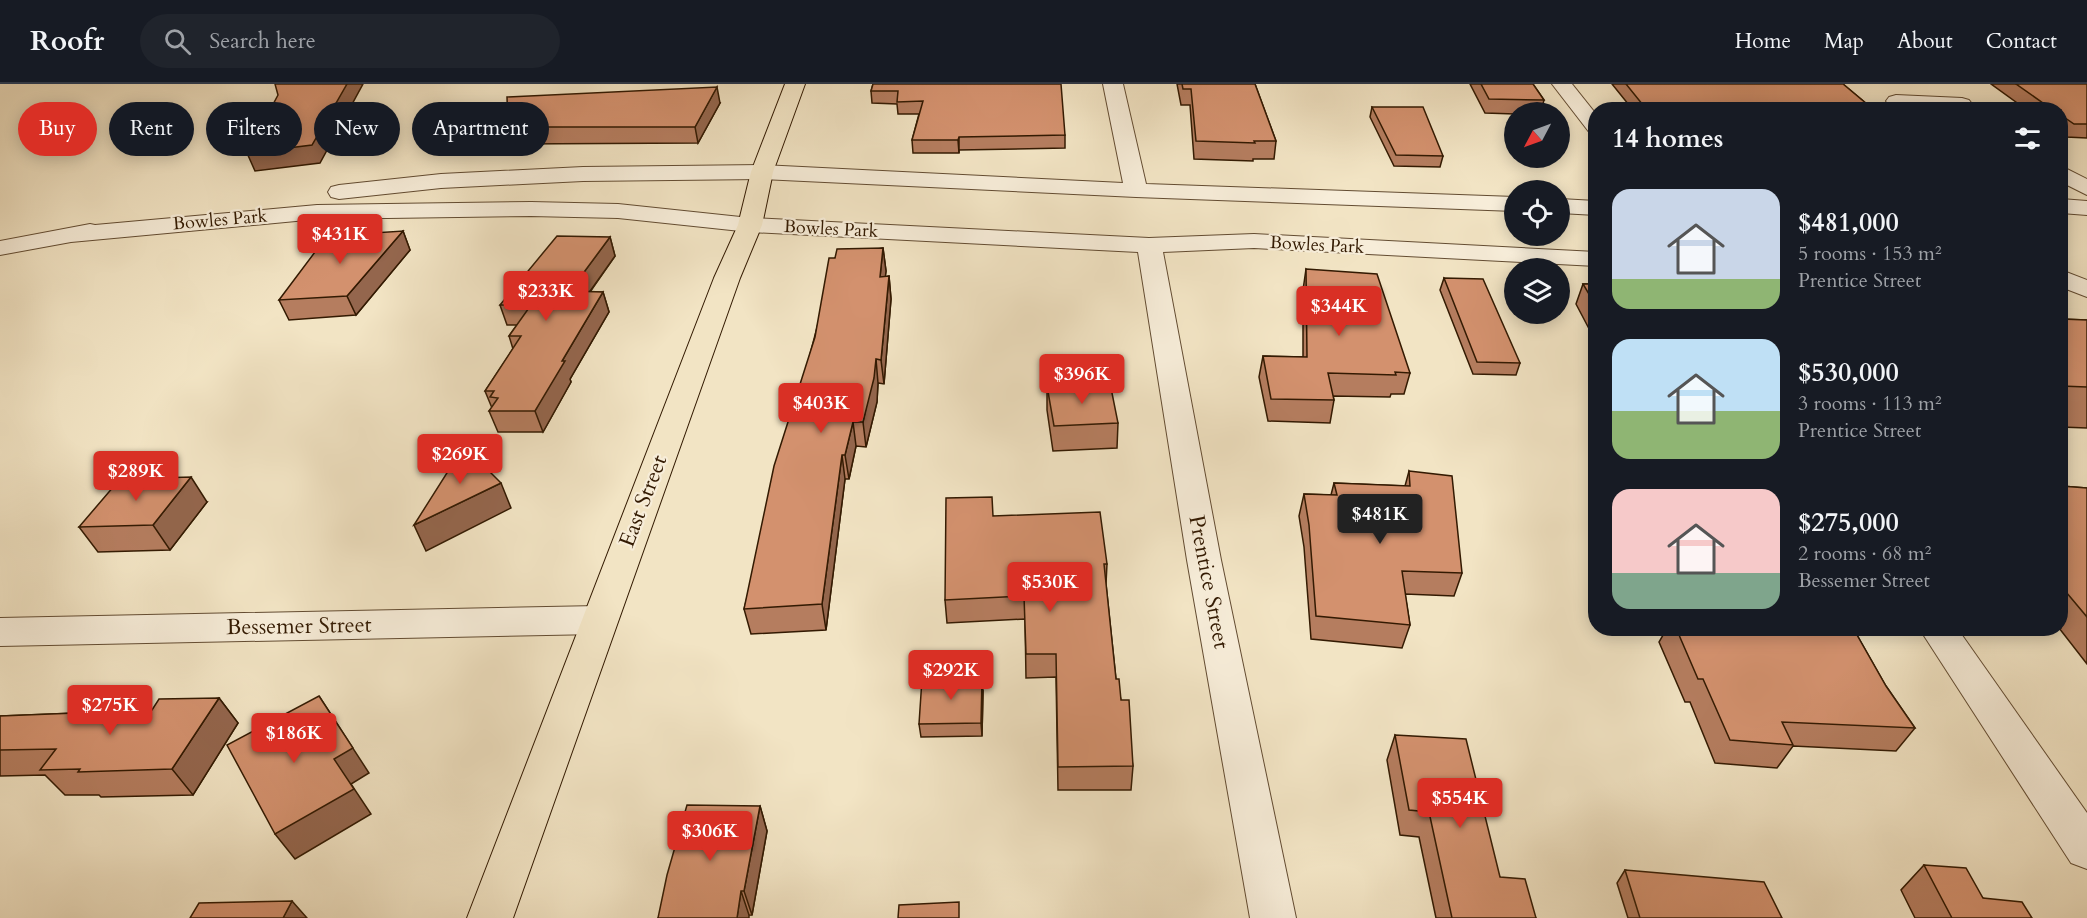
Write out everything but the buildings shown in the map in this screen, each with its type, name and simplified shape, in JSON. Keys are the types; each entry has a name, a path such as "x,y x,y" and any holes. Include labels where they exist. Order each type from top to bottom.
{"main road":[{"name":"East Street","path":"490,918 598,620 727,278 750,225 762,172 795,84"}],"street":[{"path":"1113,84 1136,190"},
{"path":"1562,84 1588,118"},
{"path":"1938,84 1960,102"},
{"path":"1894,100 1915,102"},
{"name":"Bowles Park","path":"0,248 282,198 441,181 583,174 762,172 1136,190 1504,204"},
{"path":"2068,177 2087,188"},
{"path":"1136,190 1164,193 1188,202 1199,219 1196,229 1178,240 1149,245 1125,243 1104,237 1090,228 1085,213 1097,199 1136,190"},
{"path":"1570,206 1588,207"},
{"path":"2068,207 2087,208"},
{"name":"Bowles Park","path":"67,235 260,216 409,210 618,211 750,225 1149,245 1254,242 1588,259"},
{"name":"Prentice Street","path":"1149,245 1206,572 1273,918"},
{"path":"2068,282 2087,290"},
{"path":"2068,286 2087,290"},
{"name":"Bessemer Street","path":"0,632 598,620"},
{"path":"1942,636 2087,849"}]}
